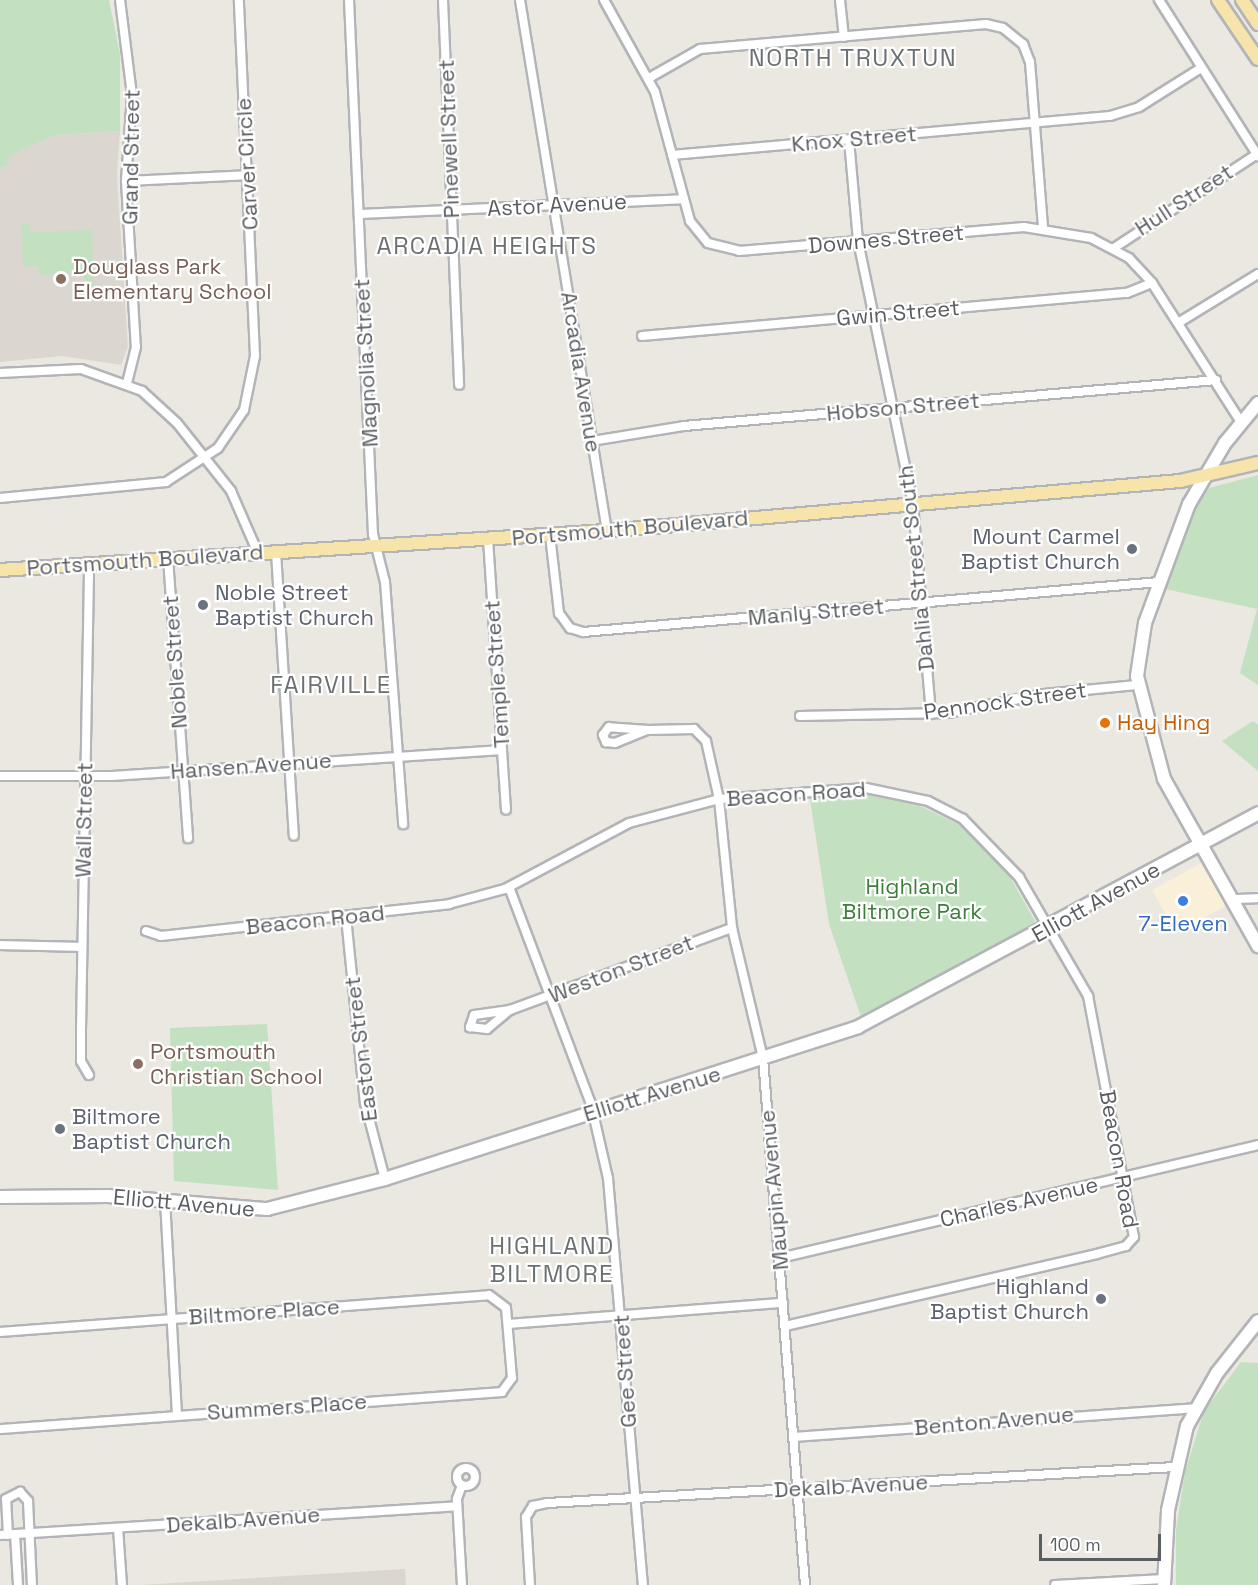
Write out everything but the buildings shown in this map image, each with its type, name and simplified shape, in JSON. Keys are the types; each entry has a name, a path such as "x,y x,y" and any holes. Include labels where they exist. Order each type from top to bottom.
{"main road":[{"path":"1218,0 1258,58"},
{"path":"1242,0 1258,24"},
{"name":"Portsmouth Boulevard","path":"0,570 607,531 1203,477 1258,463"}],"street":[{"name":"Grand Street","path":"120,0 132,66 126,181 136,347 127,383"},
{"name":"Carver Circle","path":"0,498 150,486 206,459 238,422 254,377 239,0"},
{"name":"Magnolia Street","path":"349,0 377,546 403,824"},
{"name":"Pinewell Street","path":"443,0 459,385"},
{"name":"Arcadia Avenue","path":"520,0 607,531"},
{"name":"Downes Street","path":"604,0 649,78 695,229 723,250 1043,227 1114,248 1152,284 1241,422"},
{"path":"840,0 844,37"},
{"path":"1159,0 1257,155"},
{"path":"649,78 700,49 986,24 1004,28 1028,54 1043,227"},
{"name":"Knox Street","path":"672,155 1035,123 1126,112 1201,68"},
{"name":"Dahlia Street South","path":"849,140 858,241 913,504 931,714"},
{"name":"Hull Street","path":"1114,248 1257,155"},
{"path":"126,181 247,176"},
{"name":"Astor Avenue","path":"359,214 684,199"},
{"path":"1178,323 1258,273"},
{"name":"Gwin Street","path":"642,336 1127,293 1152,284"},
{"path":"0,373 81,369 127,383 165,410 206,459 241,509 258,553"},
{"name":"Hobson Street","path":"592,441 659,429 1216,380"},
{"path":"1258,403 1241,422 1203,477 1159,582 1140,642 1137,685 1164,778 1235,898 1258,946"},
{"name":"Manly Street","path":"550,535 559,613 576,631 1159,582"},
{"name":"Temple Street","path":"488,539 506,809"},
{"path":"276,552 294,835"},
{"name":"Noble Street","path":"168,558 188,838"},
{"name":"Wall Street","path":"89,563 81,947 81,1061 89,1075"},
{"name":"Pennock Street","path":"800,716 931,714 1070,690 1137,685"},
{"name":"Maupin Avenue","path":"648,730 687,726 701,734 719,799 732,928 763,1058 806,1585"},
{"name":"Hansen Avenue","path":"0,776 85,777 183,772 398,755 502,750"},
{"name":"Beacon Road","path":"146,931 161,936 449,904 509,887 629,823 719,799 846,787 928,801 963,819 994,846 1048,928 1092,1009 1134,1232 1126,1246 785,1326"},
{"name":"Elliott Avenue","path":"0,1197 165,1200 267,1209 385,1179 763,1058 901,1008 1258,813"},
{"name":"Gee Street","path":"509,887 594,1112 613,1214 643,1585"},
{"path":"1235,898 1258,897"},
{"name":"Easton Street","path":"346,916 365,1103 385,1179"},
{"name":"Weston Street","path":"510,1010 732,928"},
{"path":"0,945 81,947"},
{"name":"Charles Avenue","path":"780,1258 1258,1145"},
{"path":"165,1200 177,1415"},
{"name":"Biltmore Place","path":"0,1332 489,1295 503,1303 508,1324"},
{"path":"508,1324 783,1303"},
{"path":"1055,1585 1164,1582 1176,1467 1194,1408 1258,1321"},
{"name":"Summers Place","path":"0,1429 502,1392 512,1384 508,1324"},
{"name":"Benton Avenue","path":"794,1437 1194,1408"},
{"name":"Dekalb Avenue","path":"530,1585 528,1510 547,1503 1176,1467"},
{"path":"462,1485 457,1506 462,1585"},
{"path":"18,1585 8,1535 6,1499 16,1492 28,1501 32,1585"},
{"name":"Dekalb Avenue","path":"8,1535 457,1506"},
{"path":"118,1528 122,1585"}],"shaded area":[{"name":"Douglass Park Elementary School","path":"120,131 117,176 128,347 121,365 62,356 0,362 0,167 8,166 6,157 55,135"},
{"path":"1203,862 1227,905 1176,933 1152,890"},
{"path":"405,1569 406,1585 140,1585"}],"green space":[{"path":"0,0 109,0 120,54 120,131 55,135 7,157 8,166 0,167"},
{"path":"29,223 30,232 92,230 94,289 85,289 84,273 39,275 38,266 23,267 21,224"},
{"path":"1258,475 1258,685 1240,673 1257,609 1165,589 1197,505 1209,488"},
{"path":"1253,721 1258,724 1258,771 1222,741"},
{"name":"Highland Biltmore Park","path":"865,792 903,798 958,824 1003,865 1039,928 862,1020 829,924 809,793"},
{"path":"267,1024 278,1190 174,1181 170,1028"},
{"path":"1241,1362 1258,1363 1258,1585 1176,1585 1176,1530 1185,1472 1204,1411"}],"place":[{"name":"Douglass Park Elementary School","path":"61,279"},
{"name":"Mount Carmel Baptist Church","path":"1132,549"},
{"name":"Noble Street Baptist Church","path":"203,605"},
{"name":"Hay Hing","path":"1105,723"},
{"name":"7-Eleven","path":"1183,901"},
{"name":"Portsmouth Christian School","path":"138,1064"},
{"name":"Biltmore Baptist Church","path":"60,1129"},
{"name":"Highland Baptist Church","path":"1101,1299"}],"district":[{"name":"NORTH TRUXTUN","path":"853,58"},
{"name":"ARCADIA HEIGHTS","path":"487,246"},
{"name":"FAIRVILLE","path":"331,685"},
{"name":"HIGHLAND BILTMORE","path":"552,1260"}]}
